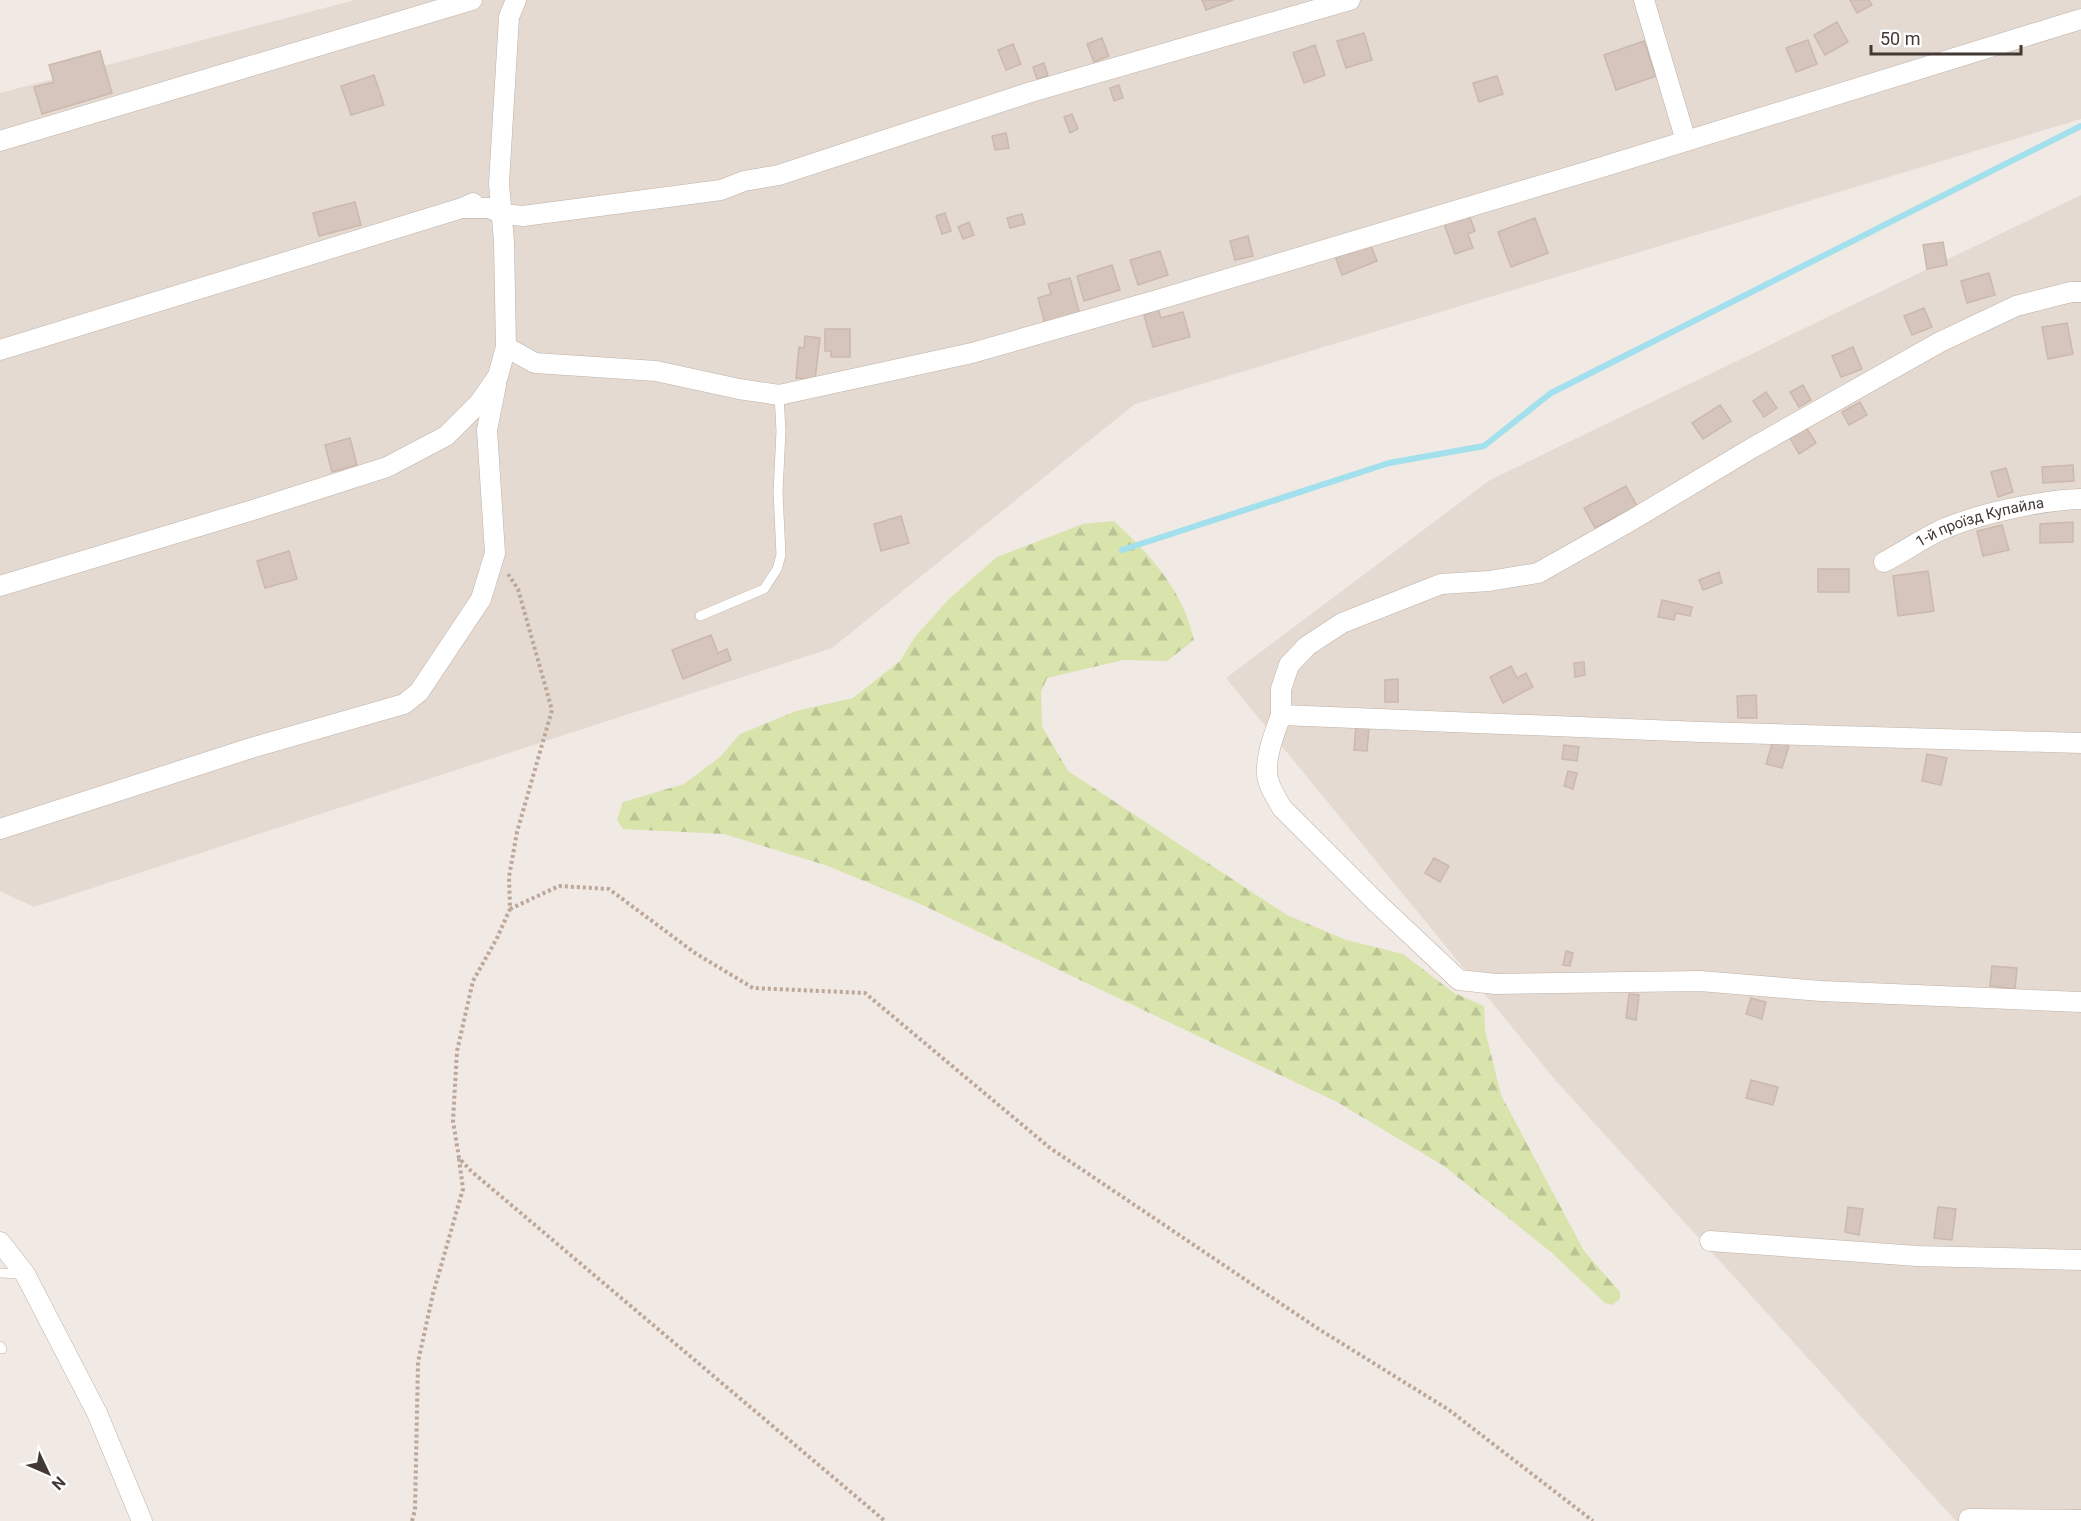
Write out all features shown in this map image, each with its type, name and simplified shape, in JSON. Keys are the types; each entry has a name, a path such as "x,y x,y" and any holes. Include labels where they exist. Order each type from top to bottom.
{"street":[{"path":"0,141 472,0"},
{"path":"0,829 251,748 404,704 418,692 481,599 495,553 487,429 506,347 499,183 509,17 516,0"},
{"path":"462,208 490,208 502,214 524,216 721,190 744,181 779,175 1031,92 1350,0"},
{"path":"1644,0 1686,141"},
{"path":"506,347 534,363 656,371 779,395 972,353 1157,300 2081,19"},
{"path":"0,350 462,208 483,198 499,183"},
{"path":"2081,292 2071,292 2016,306 1940,342 1538,573 1488,581 1441,584 1342,623 1307,646 1289,665 1281,689 1281,715 1271,747 1267,772 1271,789 1282,808 1375,901 1459,980 1496,984 1700,981 1821,991 2081,1002"},
{"path":"0,586 387,467 446,436 480,402 498,376"},
{"name":"1-й проїзд Купайла","path":"1884,562 1942,530 1997,512 2066,499 2081,499"},
{"path":"1281,715 2081,743"},
{"path":"1710,1241 1917,1256 2081,1260"},
{"path":"0,1242 25,1274 97,1413 142,1521"},
{"path":"1969,1519 2081,1521"}],"lane":[{"path":"700,616 764,588 777,570 781,555 778,492 781,431 779,395"},
{"path":"0,1274 25,1274"}],"path":[{"path":"412,1521 415,1510 418,1362 433,1293 463,1189 453,1121 456,1051 473,981 510,909 509,877 518,832 552,710 518,589 495,553"},
{"path":"510,909 559,886 609,889 695,953 753,988 865,993 1050,1148 1317,1328 1449,1410 1593,1521"},
{"path":"459,1158 471,1171 885,1521"}],"shaded area":[{"path":"355,0 2081,0 2081,119 1135,404 832,648 34,907 0,891 0,93"},
{"path":"2081,195 2081,1521 1956,1521 1557,1082 1226,678 1490,480"}],"green space":[{"path":"1114,521 1162,572 1178,596 1194,640 1167,661 1123,660 1047,678 1041,692 1042,726 1068,771 1287,915 1346,940 1403,954 1454,993 1484,1006 1485,1030 1501,1095 1584,1251 1620,1292 1620,1299 1612,1305 1605,1303 1552,1253 1444,1166 1337,1102 918,903 825,865 724,834 623,829 617,820 623,802 684,784 720,757 740,734 796,711 853,698 900,661 914,638 949,599 997,557 1083,524"}],"building":[{"path":"1202,0 1233,0 1206,10"},
{"path":"1850,0 1869,0 1872,5 1857,13"},
{"path":"1837,22 1848,42 1825,55 1814,35"},
{"path":"1364,33 1372,60 1346,68 1337,41"},
{"path":"1102,38 1109,56 1094,62 1087,44"},
{"path":"1808,40 1817,64 1796,72 1786,48"},
{"path":"1644,41 1656,76 1616,90 1604,55"},
{"path":"1013,44 1021,64 1006,70 998,50"},
{"path":"1315,45 1325,75 1304,83 1293,53"},
{"path":"100,51 112,93 42,114 34,87 54,82 49,65"},
{"path":"1044,63 1048,76 1037,79 1033,67"},
{"path":"374,75 384,105 351,115 341,86"},
{"path":"1497,76 1503,94 1479,102 1473,83"},
{"path":"1119,85 1123,98 1114,101 1110,88"},
{"path":"1072,114 1078,129 1070,133 1064,117"},
{"path":"1006,133 1009,148 995,150 992,136"},
{"path":"355,202 361,225 319,236 313,213"},
{"path":"945,213 951,231 942,234 936,216"},
{"path":"1022,214 1025,224 1010,228 1007,218"},
{"path":"1469,215 1475,231 1468,234 1473,248 1455,254 1444,224"},
{"path":"1535,218 1548,253 1511,267 1498,232"},
{"path":"969,222 974,235 963,239 958,227"},
{"path":"1248,236 1253,256 1235,260 1230,241"},
{"path":"1943,242 1947,265 1927,269 1923,245"},
{"path":"1370,243 1377,261 1342,275 1335,256"},
{"path":"1160,251 1168,275 1138,285 1130,260"},
{"path":"1112,265 1120,290 1084,301 1077,276"},
{"path":"1989,273 1995,295 1967,303 1961,281"},
{"path":"1070,278 1080,315 1045,324 1038,298 1051,294 1048,284"},
{"path":"1924,308 1932,327 1912,335 1904,316"},
{"path":"1158,309 1161,318 1183,312 1190,337 1153,347 1144,315"},
{"path":"2067,323 2073,354 2048,359 2042,327"},
{"path":"825,329 850,329 850,357 831,357 831,351 825,351"},
{"path":"805,336 820,338 815,380 796,378 799,347 804,348"},
{"path":"1853,347 1862,369 1841,377 1832,356"},
{"path":"1803,385 1811,400 1799,407 1790,392"},
{"path":"1766,392 1777,408 1764,417 1753,401"},
{"path":"1860,402 1867,415 1849,425 1842,412"},
{"path":"1720,405 1731,421 1703,439 1692,423"},
{"path":"1806,427 1816,443 1799,454 1790,438"},
{"path":"350,438 357,465 332,472 325,445"},
{"path":"2073,465 2074,481 2043,483 2042,467"},
{"path":"2006,468 2013,492 1998,497 1991,472"},
{"path":"1626,486 1637,506 1595,528 1584,508"},
{"path":"901,516 909,543 881,551 874,524"},
{"path":"2073,522 2073,542 2040,543 2040,524"},
{"path":"2002,525 2009,550 1983,556 1977,531"},
{"path":"289,551 297,579 265,588 257,561"},
{"path":"1818,569 1849,569 1849,592 1818,592"},
{"path":"1928,571 1934,611 1898,616 1893,576"},
{"path":"1719,572 1722,583 1703,590 1699,580"},
{"path":"1662,600 1692,607 1690,616 1676,613 1674,620 1658,617"},
{"path":"711,635 718,653 727,649 731,660 683,679 672,650"},
{"path":"1584,662 1585,675 1575,677 1574,663"},
{"path":"1511,666 1517,678 1526,673 1533,687 1503,703 1490,677"},
{"path":"1398,679 1398,702 1385,702 1385,680"},
{"path":"1756,695 1757,718 1738,718 1737,696"},
{"path":"1356,727 1369,728 1367,751 1354,750"},
{"path":"1773,741 1789,746 1782,768 1766,764"},
{"path":"1564,745 1579,747 1577,761 1562,759"},
{"path":"1927,754 1947,758 1941,785 1922,781"},
{"path":"1568,771 1577,773 1573,789 1564,786"},
{"path":"1434,858 1449,866 1440,882 1425,873"},
{"path":"1566,951 1573,953 1570,966 1563,965"},
{"path":"1992,966 2017,968 2015,989 1990,986"},
{"path":"1629,994 1639,995 1636,1020 1626,1018"},
{"path":"1751,998 1766,1002 1762,1019 1746,1014"},
{"path":"1751,1080 1778,1087 1773,1105 1746,1098"},
{"path":"1848,1207 1863,1209 1859,1235 1845,1232"},
{"path":"1938,1207 1956,1209 1952,1240 1934,1238"}],"waterway":[{"path":"1122,550 1389,463 1484,446 1551,393 2081,126"}]}
